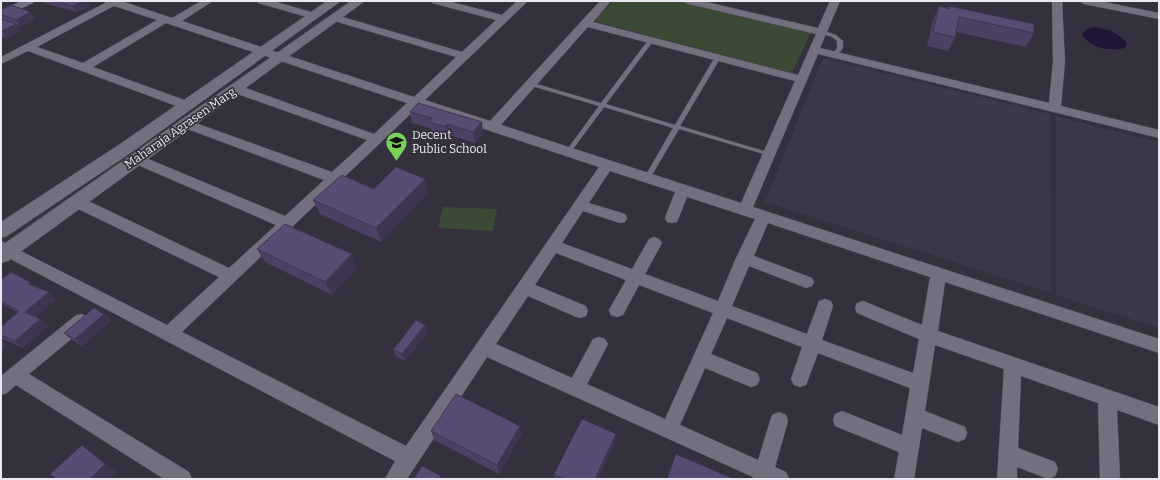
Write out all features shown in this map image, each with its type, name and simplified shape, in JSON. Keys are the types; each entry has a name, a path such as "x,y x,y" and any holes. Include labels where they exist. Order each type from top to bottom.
{"street":[{"path":"1,15 29,1"},
{"path":"1,61 113,1 415,102 1159,346"},
{"path":"83,68 169,20 208,1"},
{"path":"262,1 314,16"},
{"name":"Maharaja Agrasen Marg","path":"1,231 126,148 335,1"},
{"name":"Maharaja Agrasen Marg","path":"3,251 77,202 359,1"},
{"path":"436,1 503,19"},
{"path":"473,11 484,1"},
{"path":"169,334 523,1"},
{"path":"692,1 822,32"},
{"path":"745,210 835,1"},
{"path":"1055,109 1058,62 1057,1"},
{"path":"1084,1 1159,16"},
{"path":"492,127 586,23 602,2"},
{"path":"335,18 464,56"},
{"path":"586,23 801,79"},
{"path":"27,47 186,105"},
{"path":"814,50 1159,134"},
{"path":"236,89 376,139"},
{"path":"186,124 334,178"},
{"path":"136,159 286,223"},
{"path":"395,479 608,165"},
{"path":"672,218 683,189"},
{"path":"77,202 231,276"},
{"path":"580,205 620,218"},
{"path":"669,430 744,258 764,216"},
{"path":"617,310 654,243"},
{"path":"553,246 920,384"},
{"path":"3,251 104,300 409,458"},
{"path":"744,258 806,282"},
{"path":"904,479 939,273"},
{"path":"524,287 580,311"},
{"path":"104,300 105,301 8,381 182,479"},
{"path":"800,379 825,306"},
{"path":"863,308 928,335 1159,416"},
{"path":"576,388 599,344"},
{"path":"484,347 669,430 768,477 778,421"},
{"path":"701,358 751,379"},
{"path":"1007,479 1013,365"},
{"path":"1107,398 1110,479"},
{"path":"915,416 958,433"},
{"path":"842,420 910,447"},
{"path":"1008,454 1048,469"}],"lane":[{"path":"822,32 834,36 840,41 840,48 836,55"},
{"path":"568,152 651,40"},
{"path":"647,178 718,57"},
{"path":"531,84 768,154"}],"shaded area":[{"path":"1094,27 1108,30 1117,34 1127,44 1125,48 1107,49 1090,43 1082,34 1087,29"},
{"path":"823,58 1050,114 1051,293 765,202"},
{"path":"1056,116 1159,142 1159,328 1056,295"}],"green space":[{"path":"613,1 679,1 811,33 792,73 594,21"},
{"path":"443,207 497,209 493,231 438,228"}],"building":[{"path":"56,1 83,1 73,6"},
{"path":"11,5 31,12 16,20 1,14 1,10"},
{"path":"939,6 949,9 949,6 1034,24 1034,33 959,17 955,37 933,32"},
{"path":"1,19 16,24 1,31"},
{"path":"418,103 482,122 473,132 447,124 446,127 429,122 432,118 410,112"},
{"path":"396,167 425,179 376,228 313,200 342,175 374,189"},
{"path":"285,224 352,254 325,282 257,249"},
{"path":"11,272 30,282 28,284 49,292 25,312 40,319 15,341 1,335 1,327 19,311 1,301 1,279"},
{"path":"94,308 104,314 75,339 64,333"},
{"path":"416,320 425,325 402,354 393,350"},
{"path":"456,394 520,426 497,465 431,431"},
{"path":"582,419 616,434 595,479 564,479 554,474"},
{"path":"82,445 105,464 90,479 56,479 50,474"},
{"path":"676,454 734,479 667,479"},
{"path":"422,466 441,476 439,479 414,479"}],"place":[{"name":"Decent Public School","path":"397,162"}]}
